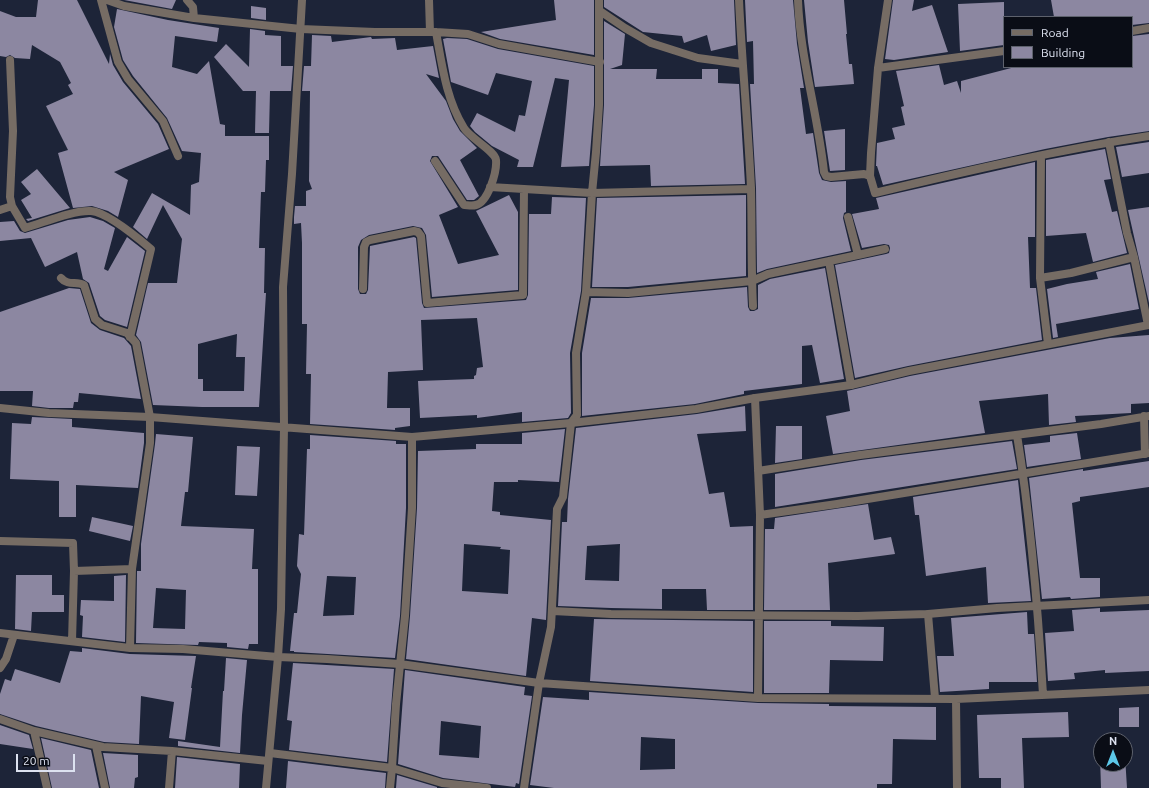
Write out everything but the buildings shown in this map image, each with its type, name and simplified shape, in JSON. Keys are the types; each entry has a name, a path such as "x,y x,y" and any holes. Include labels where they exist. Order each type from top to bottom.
{"street":[{"path":"101,0 118,62 128,79 163,121 178,156"},
{"path":"108,0 124,6 194,18 301,29 468,34 499,44 600,62"},
{"path":"187,0 194,3 194,18"},
{"path":"266,788 281,609 284,427 283,287 292,174 302,0"},
{"path":"429,0 433,32 449,96 464,129 496,158 496,165 485,200 475,205 464,205 435,161"},
{"path":"524,788 539,683 553,611 557,509 563,497 571,424 577,415 576,353 586,292 596,152 600,62 599,0"},
{"path":"739,0 751,189 753,306"},
{"path":"798,0 811,98 821,142 824,172 826,176 831,177 864,174 870,176"},
{"path":"888,0 878,68 870,176 875,193 979,167 1109,142 1149,136"},
{"path":"600,11 651,43 698,58 742,64"},
{"path":"1133,31 1149,28"},
{"path":"878,68 1003,51"},
{"path":"10,60 13,131 10,185 12,206 25,228 82,211 92,211 101,214 118,224 150,249 130,337"},
{"path":"0,408 49,413 150,417 412,436 571,424 696,410 755,398 851,385 909,371 1149,325 1134,257 1127,234 1109,142"},
{"path":"1041,156 1040,278 1048,344"},
{"path":"490,186 592,193 751,189"},
{"path":"364,289 364,247 366,242 370,240 418,232 421,236 427,303 523,295 524,189"},
{"path":"0,210 12,206"},
{"path":"848,216 858,255"},
{"path":"586,292 628,293 752,281 768,274 885,249"},
{"path":"1040,278 1071,273 1134,257"},
{"path":"829,260 851,385"},
{"path":"61,278 68,283 84,285 98,323 126,333 136,343 150,417 150,443 132,568 130,648"},
{"path":"755,398 760,515 758,698"},
{"path":"758,471 860,455 1102,424 1146,416 1147,454 851,502 760,515"},
{"path":"1017,435 1023,474 1038,607 1043,695"},
{"path":"390,788 395,712 406,616 412,508 412,436"},
{"path":"0,541 73,543 74,571 72,641"},
{"path":"74,571 132,568"},
{"path":"553,611 619,614 858,616 928,614 1005,607 1038,607 1149,600"},
{"path":"928,614 935,698"},
{"path":"0,633 130,648 183,649 400,664 539,683 758,698 956,699 1149,690"},
{"path":"0,668 6,660 14,635"},
{"path":"956,699 957,788"},
{"path":"0,719 34,731 103,748 269,757 392,768 442,783 487,788"},
{"path":"34,731 46,788"},
{"path":"96,746 105,788"},
{"path":"169,788 172,751"}]}
